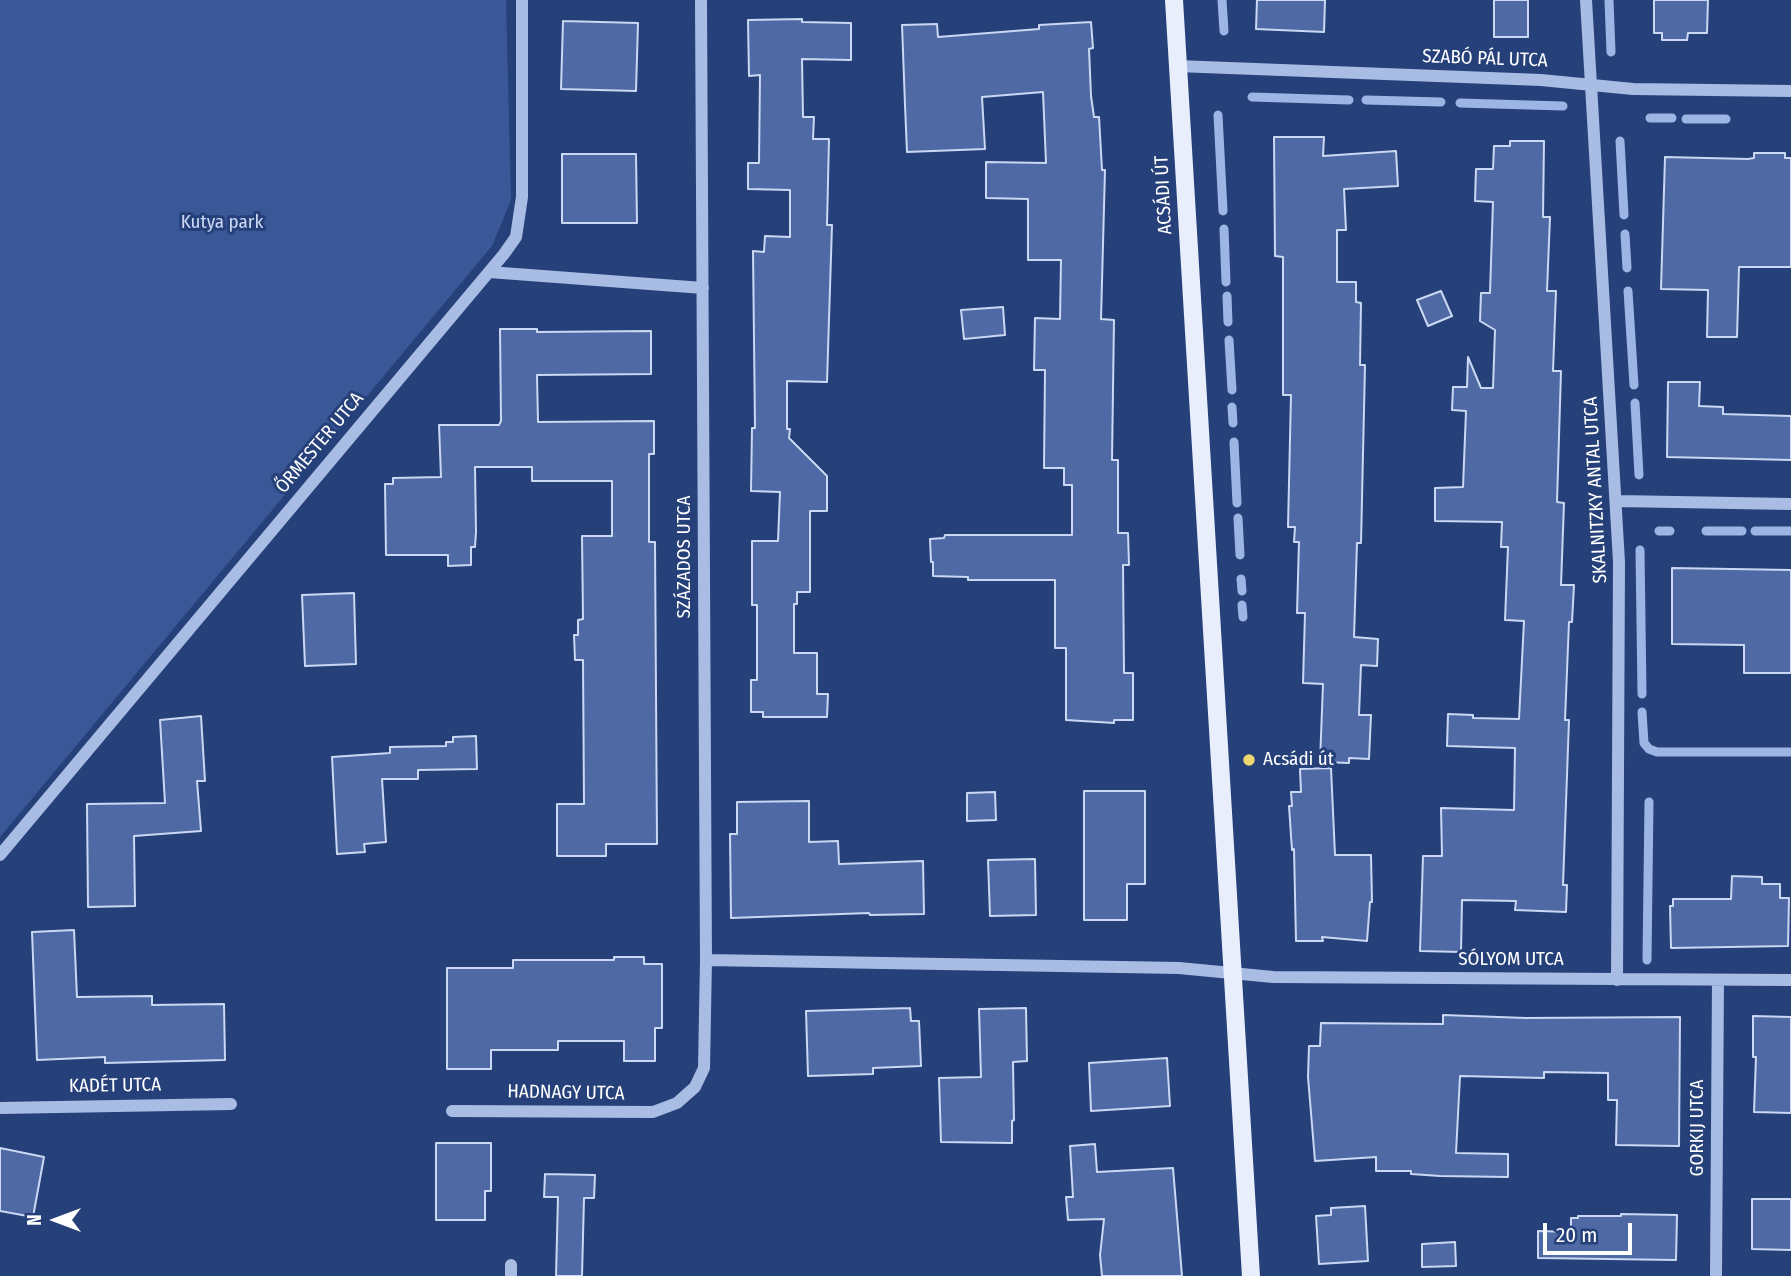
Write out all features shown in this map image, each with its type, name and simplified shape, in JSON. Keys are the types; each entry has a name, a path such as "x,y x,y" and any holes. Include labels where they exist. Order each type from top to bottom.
{"main road":[{"name":"ACSÁDI ÚT","path":"1174,0 1251,1276"}],"street":[{"name":"ŐRMESTER UTCA","path":"0,855 516,237 521,217 522,0"},
{"name":"SZÁZADOS UTCA","path":"677,1103 695,1087 704,1068 706,960 701,0"},
{"name":"SKALNITZKY ANTAL UTCA","path":"1586,0 1619,562 1617,980"},
{"name":"SZABÓ PÁL UTCA","path":"1177,66 1541,80 1633,89 1791,91"},
{"path":"489,272 703,288"},
{"path":"1617,501 1791,504"},
{"path":"706,960 1179,968 1232,974"},
{"name":"SÓLYOM UTCA","path":"1232,974 1273,977 1791,980"},
{"name":"GORKIJ UTCA","path":"1716,1276 1718,980"},
{"name":"HADNAGY UTCA","path":"452,1111 653,1112 677,1103"},
{"name":"KADÉT UTCA","path":"0,1108 231,1104"}],"green space":[{"name":"Kutya park","path":"0,0 506,0 511,200 492,246 0,837"}],"building":[{"path":"1257,0 1325,0 1324,32 1256,29"},
{"path":"1494,0 1528,0 1528,37 1494,37"},
{"path":"1654,0 1708,0 1707,33 1688,33 1687,40 1662,40 1662,33 1654,33"},
{"path":"802,19 802,22 851,23 851,60 802,59 803,117 814,117 813,139 829,139 827,225 832,225 827,382 787,381 789,438 827,476 827,511 810,511 810,592 797,592 797,604 794,604 794,653 817,653 817,694 828,694 827,717 763,717 763,712 751,712 751,680 757,680 757,605 752,605 752,541 778,541 780,492 751,491 752,428 755,428 753,251 764,252 765,236 790,237 790,190 748,189 748,163 759,163 760,75 749,76 748,20"},
{"path":"563,21 638,23 636,91 561,89"},
{"path":"1091,22 1091,96 1094,117 1099,117 1102,170 1105,170 1101,319 1114,320 1112,460 1118,460 1118,533 1128,533 1129,565 1123,565 1124,673 1133,673 1133,720 1114,720 1114,723 1066,720 1066,648 1055,648 1055,580 968,580 968,577 933,576 930,539 944,538 945,535 1072,535 1072,485 1064,485 1064,468 1044,468 1045,370 1034,370 1035,318 1060,319 1061,260 1028,260 1028,199 986,198 986,162 1046,163 1043,92 982,97 985,149 907,152 902,25 937,24 938,37"},
{"path":"1274,137 1324,137 1323,156 1396,151 1398,186 1344,189 1346,230 1337,230 1337,282 1356,282 1356,302 1361,303 1360,365 1365,365 1361,543 1357,543 1354,637 1378,639 1377,666 1361,665 1359,715 1371,715 1369,759 1349,758 1349,763 1320,762 1323,684 1303,683 1305,613 1297,613 1299,542 1294,542 1295,527 1288,527 1291,395 1283,395 1283,257 1275,256"},
{"path":"1510,141 1544,141 1543,217 1550,217 1547,291 1556,291 1553,371 1561,371 1557,502 1564,503 1561,585 1574,585 1572,622 1569,622 1565,720 1569,720 1563,885 1567,885 1566,912 1515,910 1516,901 1462,900 1461,952 1420,951 1423,856 1442,856 1441,808 1514,810 1515,748 1447,746 1448,714 1473,715 1473,718 1519,719 1524,621 1505,620 1508,547 1501,547 1502,522 1435,521 1435,488 1463,487 1466,411 1452,410 1453,387 1467,387 1468,357 1481,388 1493,388 1495,330 1480,321 1481,293 1490,293 1493,202 1475,201 1476,169 1493,169 1494,146 1510,146"},
{"path":"1754,153 1785,153 1785,158 1791,158 1791,267 1739,267 1737,337 1707,337 1708,290 1661,289 1665,157 1748,159 1754,158"},
{"path":"562,154 636,154 637,223 562,223"},
{"path":"1441,291 1452,316 1428,326 1417,300"},
{"path":"1003,307 1005,335 964,339 961,310"},
{"path":"500,329 537,329 537,332 651,331 651,374 537,375 538,422 654,421 654,454 649,454 649,542 655,542 657,844 606,844 606,856 557,856 557,804 584,804 583,660 575,660 574,635 578,635 578,620 583,619 582,536 612,536 612,481 532,481 532,467 475,467 476,532 475,547 471,547 471,565 448,566 448,555 386,555 385,484 393,484 393,478 441,477 439,425 499,425"},
{"path":"1668,382 1700,382 1699,406 1723,407 1723,414 1791,416 1791,460 1667,457"},
{"path":"1672,568 1791,570 1791,673 1744,673 1744,645 1672,644"},
{"path":"354,593 356,664 305,666 302,595"},
{"path":"201,716 205,781 197,781 201,831 134,836 135,906 88,907 87,804 165,803 160,720"},
{"path":"476,736 477,769 418,770 418,779 382,779 386,842 364,844 365,852 337,854 332,757 390,753 390,747 446,746 446,742 453,742 453,737"},
{"path":"1331,768 1335,855 1371,855 1372,902 1367,941 1322,937 1323,941 1296,941 1294,849 1292,850 1289,806 1292,806 1291,792 1301,792 1300,769"},
{"path":"1084,791 1145,791 1145,884 1127,884 1127,920 1084,920"},
{"path":"995,792 996,820 967,821 967,793"},
{"path":"809,801 809,842 838,841 839,864 923,861 924,914 869,913 731,918 730,834 737,834 737,802"},
{"path":"1035,859 1036,915 990,916 988,860"},
{"path":"1732,876 1762,877 1762,884 1780,884 1780,898 1789,898 1788,946 1671,948 1670,906 1673,906 1673,899 1731,899"},
{"path":"74,930 77,997 152,996 152,1005 224,1004 225,1060 105,1063 105,1057 37,1060 32,932"},
{"path":"614,957 644,957 644,964 662,964 662,1028 655,1028 655,1061 624,1061 624,1041 558,1041 558,1050 491,1050 491,1069 447,1069 447,968 513,968 513,960 614,960"},
{"path":"910,1008 911,1021 919,1021 921,1066 873,1068 873,1074 808,1076 806,1011"},
{"path":"1026,1008 1027,1061 1013,1062 1012,1143 941,1142 939,1078 981,1077 979,1009"},
{"path":"1443,1015 1526,1018 1680,1017 1679,1146 1616,1145 1617,1100 1608,1100 1608,1073 1544,1072 1544,1078 1460,1076 1456,1153 1508,1154 1508,1177 1376,1171 1376,1157 1315,1161 1308,1077 1309,1046 1320,1046 1321,1023 1443,1024"},
{"path":"1753,1016 1791,1017 1791,1113 1754,1112 1756,1057 1753,1057"},
{"path":"1167,1058 1170,1106 1091,1111 1089,1063"},
{"path":"436,1143 491,1143 491,1191 485,1191 485,1220 436,1220"},
{"path":"1095,1144 1097,1172 1173,1168 1182,1276 1102,1276 1100,1255 1104,1219 1068,1220 1066,1197 1073,1197 1070,1146"},
{"path":"0,1148 44,1157 33,1217 0,1211"},
{"path":"545,1174 595,1175 594,1198 584,1198 582,1276 556,1276 558,1197 544,1197"},
{"path":"1752,1199 1791,1199 1791,1250 1752,1249"},
{"path":"1365,1206 1368,1261 1319,1264 1316,1216 1331,1215 1331,1208"},
{"path":"1621,1214 1677,1215 1676,1260 1538,1258 1538,1231 1571,1232 1571,1218"},
{"path":"1455,1242 1456,1266 1422,1267 1422,1244"}],"waterway":[{"path":"1222,0 1224,31"},
{"path":"1609,1 1611,52"},
{"path":"1252,97 1349,100"},
{"path":"1366,100 1441,102"},
{"path":"1460,103 1563,106"},
{"path":"1218,115 1223,211"},
{"path":"1650,118 1672,118"},
{"path":"1686,119 1726,119"},
{"path":"1620,141 1624,215"},
{"path":"1224,229 1226,282"},
{"path":"1625,234 1627,268"},
{"path":"1628,291 1634,385"},
{"path":"1227,296 1228,322"},
{"path":"1229,340 1232,390"},
{"path":"1635,403 1639,475"},
{"path":"1232,407 1233,423"},
{"path":"1234,442 1237,503"},
{"path":"1238,518 1240,555"},
{"path":"1659,531 1670,531"},
{"path":"1706,531 1742,531"},
{"path":"1755,531 1791,531"},
{"path":"1640,550 1642,694"},
{"path":"1241,579 1242,591"},
{"path":"1242,605 1243,617"},
{"path":"1642,712 1644,743 1657,752 1791,752"},
{"path":"1647,960 1649,802"}],"place":[{"name":"Acsádi út","path":"1249,760"}]}
